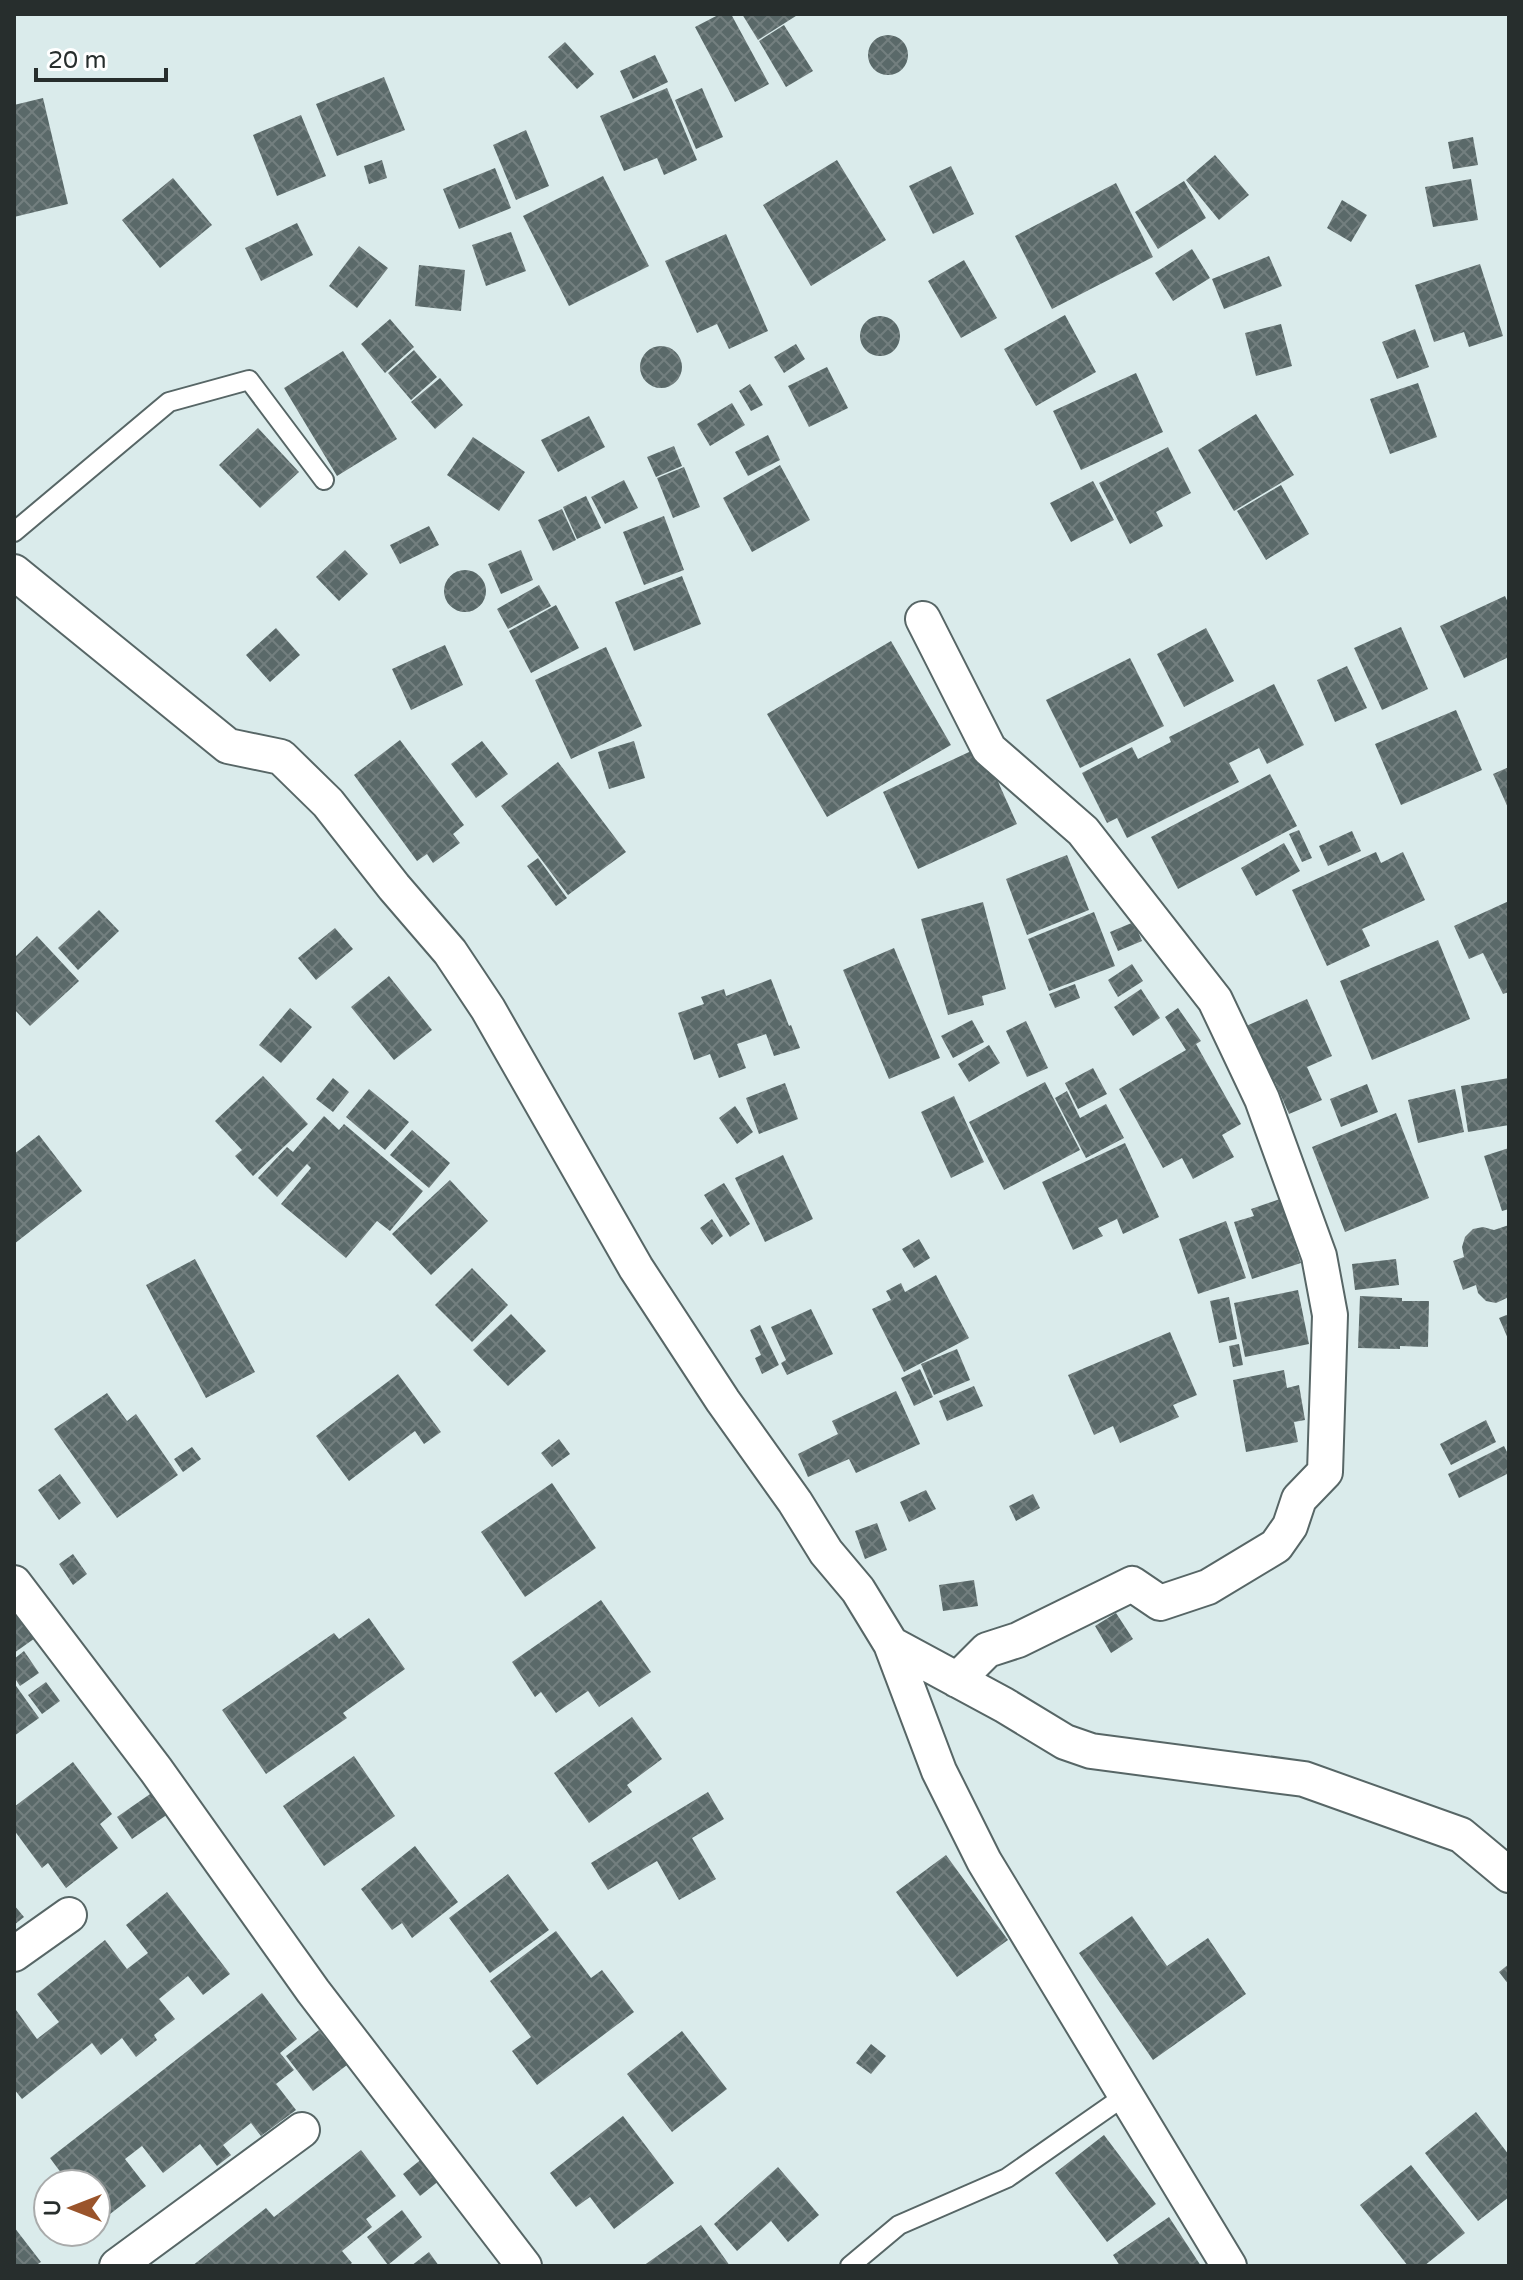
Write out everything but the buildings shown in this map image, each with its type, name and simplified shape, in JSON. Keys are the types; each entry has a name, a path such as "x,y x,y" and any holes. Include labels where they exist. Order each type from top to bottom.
{"street":[{"path":"14,572 228,746 281,757 328,803 450,952 488,1009 636,1268 826,1552 858,1590 891,1644 939,1771 984,1861 1229,2266"},
{"path":"923,619 989,749 1083,831 1215,1000 1262,1099 1319,1256 1330,1315 1325,1472 1299,1499 1290,1526 1276,1546 1208,1587 1160,1603 1132,1584 1018,1640 987,1650 957,1680"},
{"path":"16,1589 156,1770 313,1991 524,2266"},
{"path":"891,1644 1065,1742 1091,1751 1304,1779 1461,1835 1509,1875"},
{"path":"14,1954 69,1915"},
{"path":"117,2266 302,2130"}],"lane":[{"path":"14,532 169,402 249,380 324,480"},
{"path":"850,2266 899,2225 1007,2178 1126,2095"}]}
